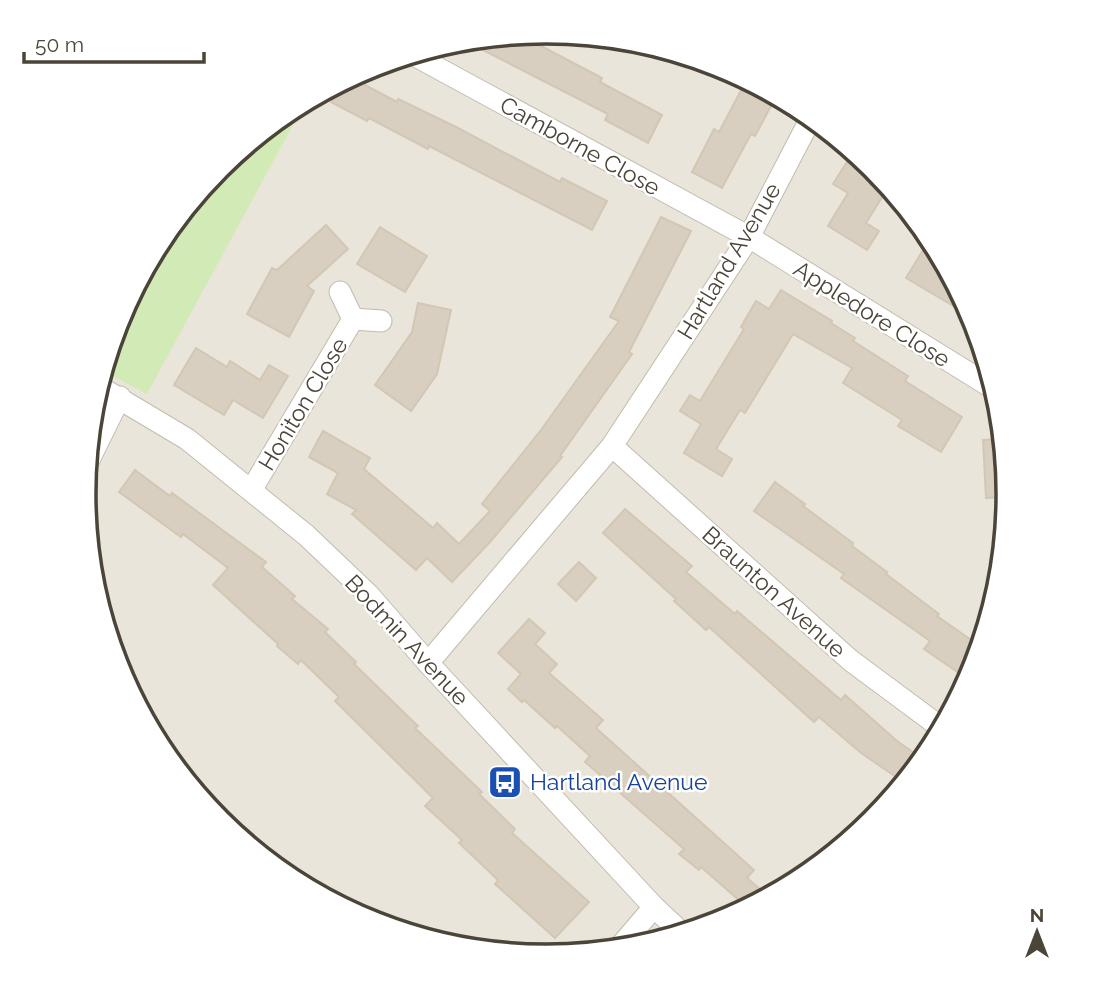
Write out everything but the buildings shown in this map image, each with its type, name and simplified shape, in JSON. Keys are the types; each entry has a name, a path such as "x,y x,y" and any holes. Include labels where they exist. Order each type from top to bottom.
{"street":[{"name":"Camborne Close","path":"424,61 749,237"},
{"name":"Hartland Avenue","path":"428,663 612,446 749,237 807,127"},
{"name":"Appledore Close","path":"749,237 982,381"},
{"name":"Honiton Close","path":"340,292 353,319"},
{"name":"Honiton Close","path":"353,319 381,321"},
{"name":"Honiton Close","path":"252,489 353,319"},
{"name":"Bodmin Avenue","path":"109,391 187,439 306,535 368,594 428,663 674,926"},
{"path":"100,438 120,397"},
{"name":"Braunton Avenue","path":"612,446 850,660 934,722"},
{"path":"629,937 654,907"}],"shaded area":[{"path":"517,45 605,48 634,52 691,68 746,90 772,104 843,155 904,220 950,295 973,349 981,377 996,465 993,553 973,639 936,719 904,768 885,791 821,851 746,898 663,929 634,936 576,943 488,940 459,936 402,920 347,898 321,884 250,833 189,768 143,693 120,639 112,611 97,523 100,435 120,349 157,269 189,220 208,197 272,137 347,90 430,59 459,52"}],"green space":[{"path":"295,120 147,394 112,376 131,322 157,269 189,220 208,197 250,155"}],"place":[{"name":"Hartland Avenue","path":"505,782"}]}
